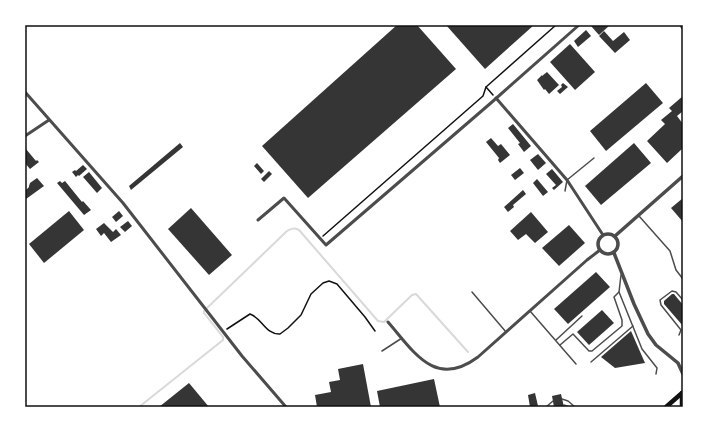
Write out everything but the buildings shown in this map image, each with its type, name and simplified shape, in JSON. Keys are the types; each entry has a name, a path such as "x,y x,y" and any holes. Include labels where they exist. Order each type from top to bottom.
{"main road":[{"path":"666,407 683,391"},
{"path":"682,407 683,391"}],"street":[{"path":"258,220 284,198 326,245 578,25"},
{"path":"25,92 122,204 224,331 242,356 286,407"},
{"path":"496,98 567,180 603,235"},
{"path":"25,136 49,120"},
{"path":"615,236 683,176"},
{"path":"608,234 615,236 619,245 617,250 614,253 605,254 600,250 598,243 599,239 603,235 608,234"},
{"path":"388,322 424,363 444,369 460,368 469,364 600,250"},
{"path":"614,253 634,304 648,334 656,345 678,364 683,374"},
{"path":"678,364 683,364"}],"lane":[{"path":"565,191 567,180 594,158"},
{"path":"638,215 670,251 676,270 683,279"},
{"path":"621,273 619,292 642,349 657,368 656,374"},
{"path":"679,335 681,330 661,304 660,300 672,291 676,292 683,300"},
{"path":"472,292 506,332"},
{"path":"560,344 573,334 589,351 592,351 622,326 622,320 614,298 619,292"},
{"path":"530,311 576,364"},
{"path":"556,340 582,316"},
{"path":"591,362 632,326"},
{"path":"382,351 402,338"},
{"path":"562,399 568,401 575,407"},
{"path":"546,407 552,400"},
{"path":"564,405 569,407"}],"path":[{"path":"320,239 483,96 486,87 556,25"},
{"path":"486,87 496,98"},
{"path":"224,331 250,314 272,333 276,334 283,332 301,315 311,294 323,283 329,281 337,284 375,331"}],"waterway":[{"path":"207,308 287,231 294,229 299,230 378,321 384,322 412,295 416,294 468,352"},
{"path":"139,407 223,340 223,337 204,311"}]}
